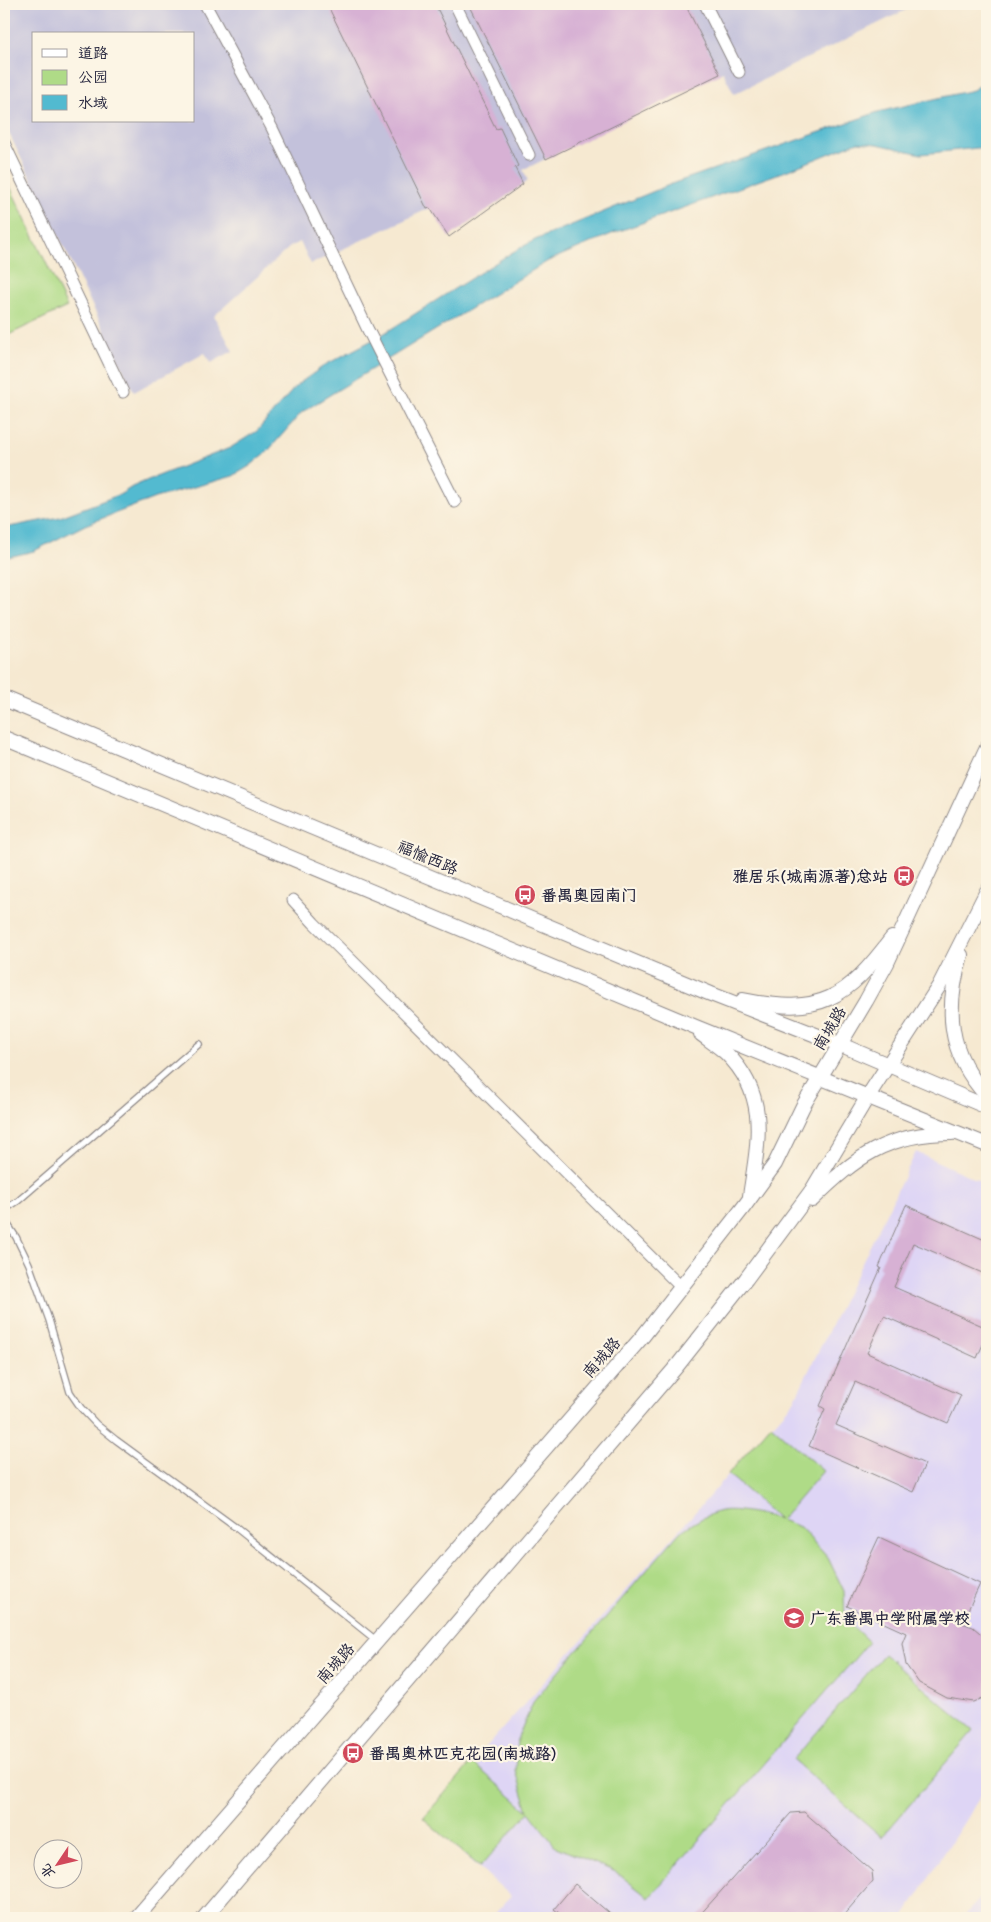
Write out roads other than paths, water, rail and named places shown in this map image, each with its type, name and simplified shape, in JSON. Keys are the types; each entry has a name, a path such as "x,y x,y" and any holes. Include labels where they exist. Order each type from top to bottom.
{"street":[{"path":"205,4 272,128 368,330 455,502"},
{"path":"455,4 529,155"},
{"path":"705,4 739,72"},
{"path":"4,143 123,392"},
{"name":"福愉西路","path":"4,699 712,994 840,1044 987,1107"},
{"path":"4,738 656,1010 987,1144"},
{"name":"南城路","path":"136,1918 607,1378 682,1288 775,1164 803,1106 887,963 987,747"},
{"path":"204,1918 677,1366 746,1280 812,1190 868,1096 939,986 987,891"},
{"path":"293,900 682,1288"},
{"path":"712,994 780,1006 804,1006 823,1001 844,990 861,975 908,917"},
{"path":"971,924 954,981 951,1026 957,1050 966,1068 987,1096"},
{"path":"656,1010 699,1032 726,1053 741,1071 750,1086 756,1103 758,1120 757,1146 749,1199"},
{"path":"788,1224 840,1173 878,1147 914,1136 957,1133"}],"lane":[{"path":"4,1210 18,1201 199,1044"},
{"path":"4,1219 16,1237 29,1264 49,1320 70,1392 81,1408 96,1424 116,1440 235,1527 377,1641"}],"water":[{"path":"987,81 987,147 921,154 877,144 858,142 791,169 614,233 548,261 302,412 267,452 250,466 233,476 155,498 85,525 34,551 4,558 4,528 60,517 121,494 148,480 230,448 257,431 297,385 325,365 380,336 511,253 535,240 674,183 878,112 973,90"}],"place":[{"name":"雅居乐(城南源著)总站","path":"904,876"},
{"name":"番禺奥园南门","path":"525,895"},
{"name":"广东番禺中学附属学校","path":"794,1618"},
{"name":"番禺奥林匹克花园(南城路)","path":"353,1753"}]}
